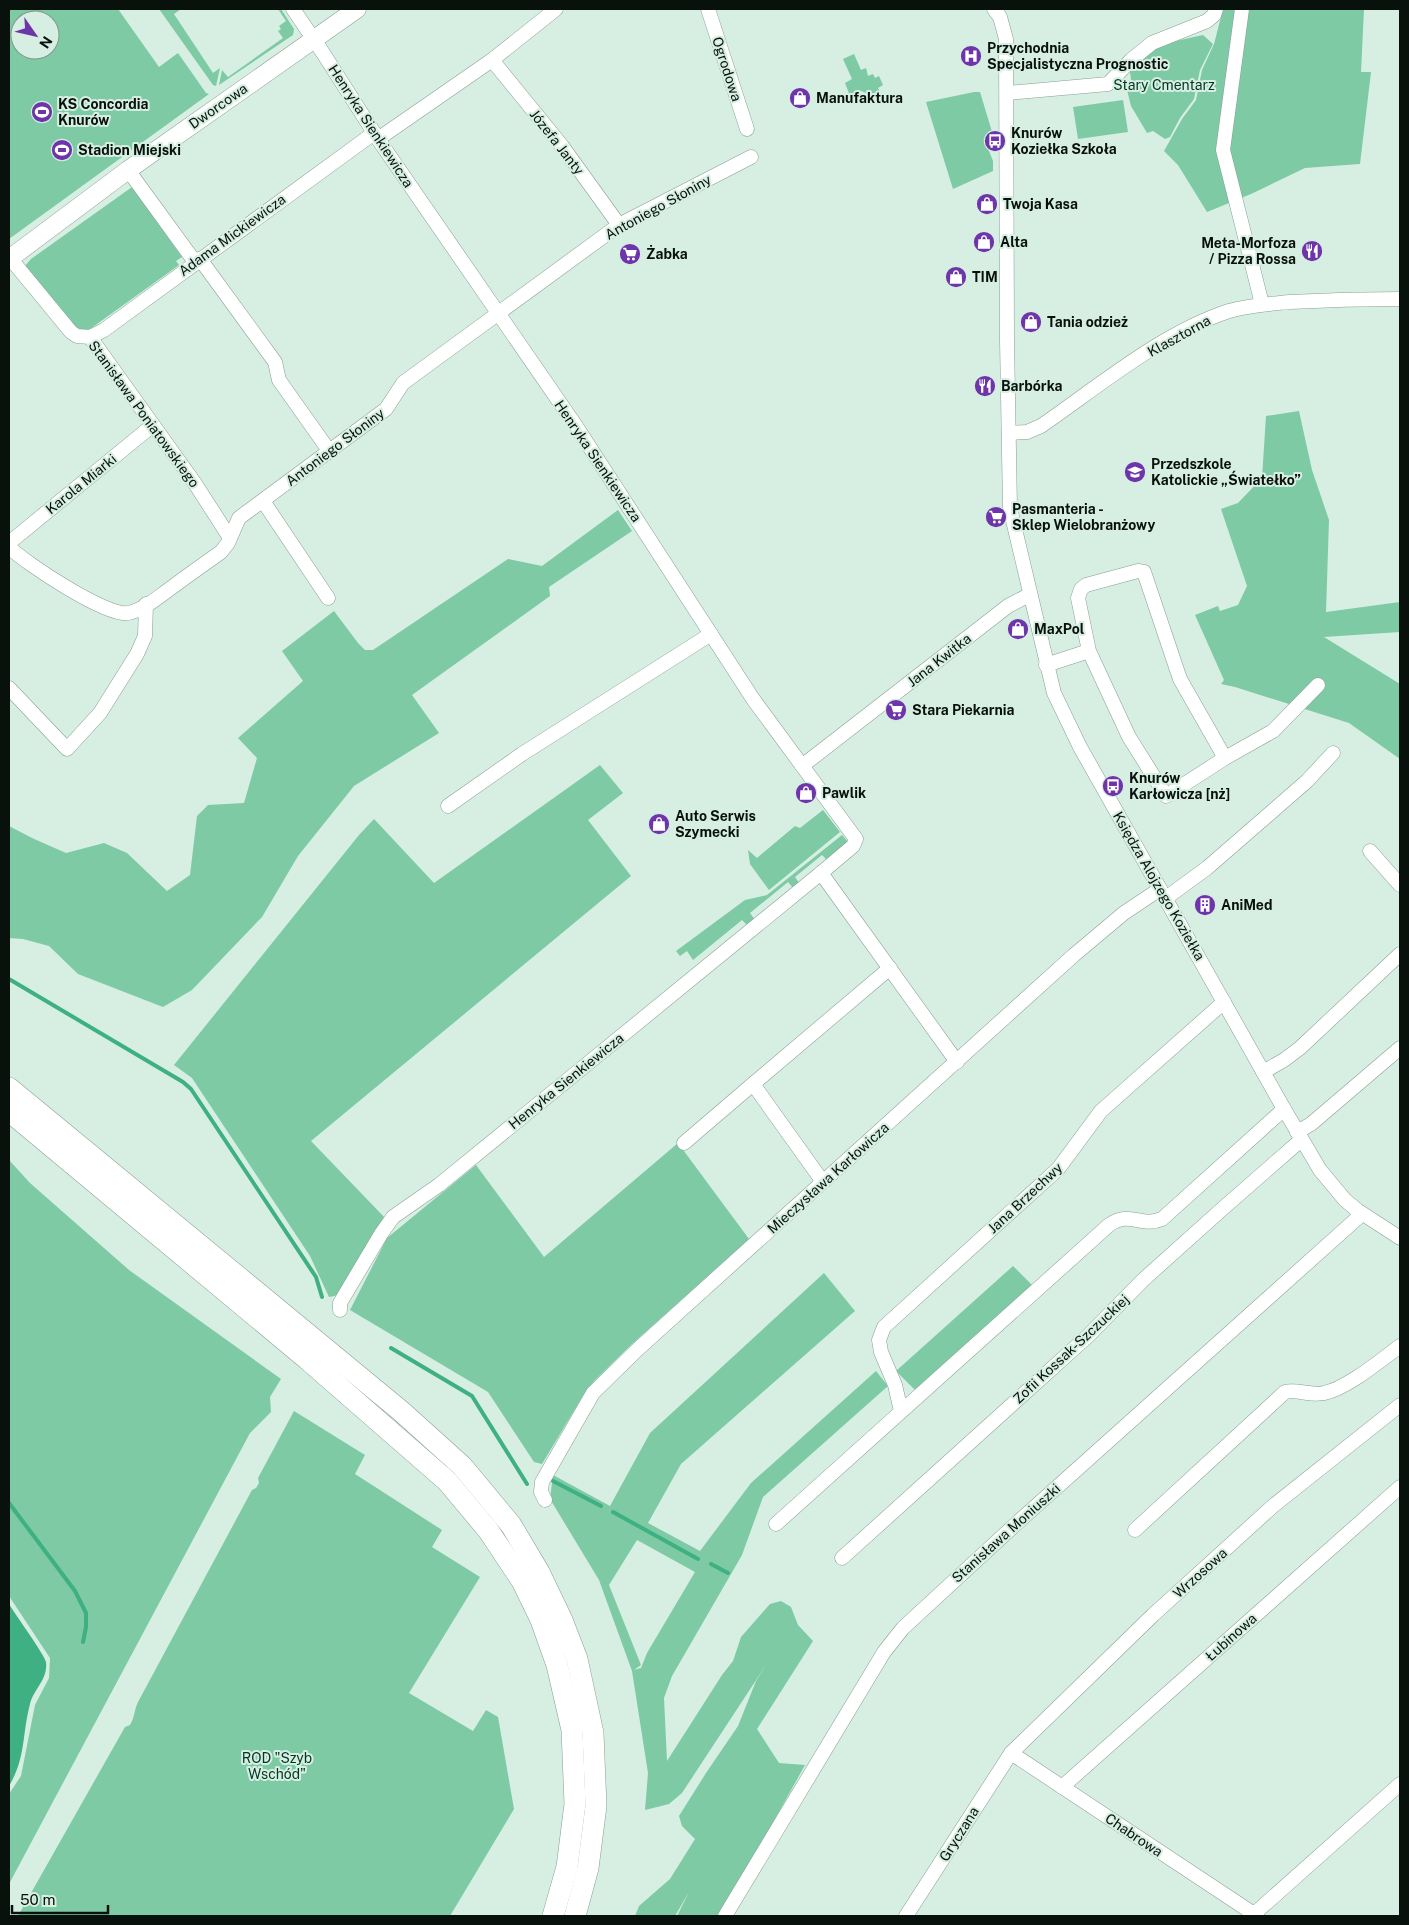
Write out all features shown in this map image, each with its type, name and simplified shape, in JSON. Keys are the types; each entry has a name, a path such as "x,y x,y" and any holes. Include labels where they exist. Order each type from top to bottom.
{"highway":[{"path":"9,1088 400,1412 462,1466 511,1524 539,1572 562,1620 577,1659 594,1733 596,1806 588,1868 575,1916"},
{"path":"9,1111 307,1359 447,1481 493,1538 522,1581 541,1620 557,1665 572,1730 575,1804 567,1867 554,1916"}],"main road":[{"name":"Dworcowa","path":"9,258 128,170 357,9"}],"street":[{"name":"Henryka Sienkiewicza","path":"292,9 376,136 576,426 768,720 856,838 853,846 821,874 439,1185 393,1217 340,1303 340,1310"},
{"name":"Adama Mickiewicza","path":"90,337 104,330 197,260 376,136 492,60 556,9"},
{"name":"Ogrodowa","path":"708,9 746,129"},
{"name":"Księdza Alojzego Koziełka","path":"994,9 1000,17 1006,39 1010,508 1054,693 1080,747 1320,1170 1345,1200 1362,1214 1400,1238"},
{"path":"1007,94 1108,84 1148,46 1207,21 1214,15 1216,9"},
{"path":"1242,9 1223,150 1262,304"},
{"name":"Józefa Janty","path":"492,60 566,151 619,225"},
{"name":"Antoniego Słoniny","path":"10,550 89,600 111,611 127,613 146,604 221,552 225,548 239,518 386,409 403,384 619,225 751,157"},
{"path":"128,170 275,362 279,380 330,452"},
{"name":"Stanisława Poniatowskiego","path":"9,258 71,332 77,336 90,337 194,482 230,538"},
{"name":"Klasztorna","path":"1009,433 1027,432 1041,426 1165,340 1199,322 1231,311 1262,304 1333,299 1400,299"},
{"name":"Karola Miarki","path":"10,550 154,425"},
{"path":"263,501 328,598"},
{"path":"1225,758 1180,679 1144,572 1138,571 1086,585 1081,589 1078,598 1089,652 1129,737 1166,796 1225,758 1272,731 1318,685"},
{"name":"Jana Kwitka","path":"802,766 1011,604 1030,595"},
{"path":"9,688 67,749 100,713 137,654 145,636 146,604"},
{"path":"448,806 522,754 711,634"},
{"path":"1046,665 1089,652"},
{"name":"Mieczysława Karłowicza","path":"545,1500 541,1492 542,1482 593,1393 638,1349 1099,933 1206,868 1307,781 1333,753"},
{"path":"1370,850 1400,884"},
{"path":"821,874 957,1062"},
{"path":"1263,1072 1300,1048 1400,954"},
{"path":"684,1143 890,968"},
{"name":"Jana Brzechwy","path":"900,1411 895,1385 881,1352 879,1340 884,1327 1058,1169 1101,1111 1224,1002"},
{"name":"Zofii Kossak-Szczuckiej","path":"842,1558 1089,1335 1143,1280 1214,1216 1310,1124 1400,1048"},
{"path":"753,1084 823,1182"},
{"path":"776,1524 900,1411 1109,1226 1118,1219 1129,1218 1152,1223 1162,1219 1284,1109"},
{"name":"Stanisława Moniuszki","path":"725,1916 880,1658 903,1628 1016,1523 1362,1214"},
{"path":"1135,1530 1285,1392 1292,1391 1312,1395 1326,1393 1345,1384 1400,1346"},
{"name":"Wrzosowa","path":"1010,1753 1153,1615 1273,1506 1400,1405"},
{"name":"Łubinowa","path":"1062,1787 1400,1488"},
{"name":"Chabrowa","path":"1010,1753 1256,1915"},
{"name":"Gryczana","path":"906,1916 1010,1753"},
{"path":"1256,1915 1400,1784"}],"green space":[{"name":"Stadion Miejski","path":"9,9 118,9 159,67 178,53 206,93 209,94 9,239"},
{"path":"159,9 181,9 174,14 213,73 220,68 216,86 213,85"},
{"path":"278,9 281,9 294,29 293,35 219,85 222,70 228,77 283,38 278,31 281,29 279,26 286,21"},
{"path":"1223,9 1364,9 1361,72 1371,72 1360,164 1305,168 1251,194 1207,212 1178,165 1164,151 1182,119 1196,100 1202,70 1214,44"},
{"name":"Stary Cmentarz","path":"1203,35 1213,44 1200,70 1194,99 1180,118 1170,137 1165,139 1153,131 1147,133 1131,106 1127,90 1132,88 1130,72 1154,49 1167,43"},
{"path":"854,54 861,70 866,68 868,76 873,74 875,78 879,76 883,85 878,88 883,98 870,104 866,93 861,91 850,96 845,83 852,79 843,59"},
{"path":"980,92 993,135 993,144 987,146 993,161 993,171 953,189 926,102"},
{"path":"1123,100 1128,132 1078,139 1073,107"},
{"path":"132,187 182,257 176,261 179,265 90,329 82,330 73,326 25,266 31,259"},
{"path":"1299,411 1312,470 1329,520 1326,612 1400,602 1400,632 1324,637 1400,684 1400,759 1349,723 1221,684 1224,680 1195,615 1218,606 1220,611 1238,605 1247,586 1221,509 1238,503 1262,478 1266,416"},
{"path":"618,510 632,531 549,587 550,596 412,695 439,733 354,786 298,856 262,917 192,990 163,1007 78,974 49,946 23,939 9,938 9,826 66,853 104,843 127,853 167,891 190,875 197,816 208,805 244,803 257,758 238,738 303,681 282,651 334,611 365,650 373,650 508,559 542,566"},
{"path":"600,765 623,793 588,820 631,876 311,1141 386,1219 339,1295 329,1297 310,1256 192,1078 174,1065 359,835 374,819 434,883"},
{"path":"823,810 840,832 769,890 750,864 748,850 757,858 795,826 800,828"},
{"path":"842,835 848,842 828,861 822,855 795,877 800,884 794,889 788,882 750,913 755,920 748,926 742,920 693,960 687,951 680,956 676,951 745,900 767,895"},
{"path":"678,1143 749,1239 631,1345 595,1380 584,1394 542,1464 534,1462 488,1392 350,1310 387,1238 476,1165 544,1257"},
{"path":"9,1160 30,1183 129,1270 281,1379 270,1397 271,1412 250,1433 9,1884 9,1794 21,1776 35,1705 49,1678 50,1658 9,1596"},
{"path":"1013,1266 1034,1287 918,1393 896,1371"},
{"path":"824,1273 855,1311 681,1464 648,1523 700,1551 751,1483 876,1371 888,1386 763,1497 742,1555 672,1676 664,1698 667,1761 733,1661 741,1637 770,1604 781,1601 791,1607 798,1625 813,1641 757,1729 779,1763 805,1765 721,1916 677,1916 689,1892 675,1916 635,1916 639,1906 670,1879 695,1839 682,1826 679,1816 738,1726 756,1681 766,1665 682,1793 669,1804 645,1810 648,1773 632,1671 599,1580 550,1499 553,1475 610,1506 650,1433","holes":["637,1540 695,1572 647,1653 641,1668 634,1670 641,1665 609,1585"]},
{"name":"ROD \"Szyb Wschód\"","path":"294,1411 365,1455 355,1474 442,1530 432,1547 480,1577 409,1693 473,1731 486,1710 498,1717 514,1809 450,1916 18,1916 125,1727 130,1725 138,1702 252,1490 259,1483 258,1478"}],"shaded area":[{"path":"9,1604 44,1658 46,1668 43,1679 34,1693 30,1704 21,1756 9,1786"}],"waterway":[{"path":"9,979 183,1082 191,1089 316,1277 322,1297"},
{"path":"391,1348 472,1396 527,1484"},
{"path":"553,1481 601,1506"},
{"path":"9,1503 75,1591 86,1613 83,1642"},
{"path":"613,1512 698,1559"},
{"path":"711,1564 728,1573"}],"place":[{"name":"Przychodnia Specjalistyczna Prognostic","path":"971,56"},
{"name":"Manufaktura","path":"800,98"},
{"name":"KS Concordia Knurów","path":"42,112"},
{"name":"Knurów Koziełka Szkoła","path":"995,141"},
{"name":"Stadion Miejski","path":"62,150"},
{"name":"Twoja Kasa","path":"987,204"},
{"name":"Alta","path":"984,242"},
{"name":"Meta-Morfoza / Pizza Rossa","path":"1312,251"},
{"name":"Żabka","path":"630,254"},
{"name":"TIM","path":"956,277"},
{"name":"Tania odzież","path":"1031,322"},
{"name":"Barbórka","path":"985,386"},
{"name":"Przedszkole Katolickie „Światełko”","path":"1135,472"},
{"name":"Pasmanteria - Sklep Wielobranżowy","path":"996,517"},
{"name":"MaxPol","path":"1018,629"},
{"name":"Stara Piekarnia","path":"896,710"},
{"name":"Knurów Karłowicza [nż]","path":"1113,786"},
{"name":"Pawlik","path":"806,793"},
{"name":"Auto Serwis Szymecki","path":"659,824"},
{"name":"AniMed","path":"1205,905"}]}
